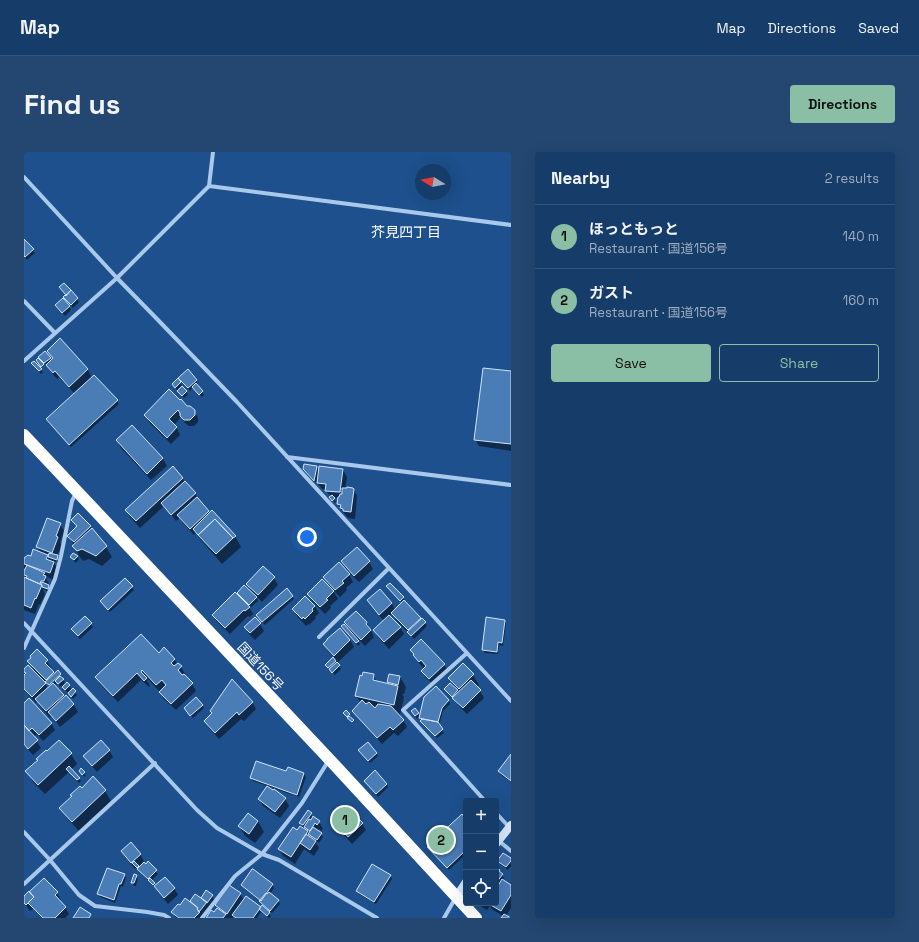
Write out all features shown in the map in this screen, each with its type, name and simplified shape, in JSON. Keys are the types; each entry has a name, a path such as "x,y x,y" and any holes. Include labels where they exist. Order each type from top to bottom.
{"highway":[{"name":"国道156号","path":"24,435 330,760 476,918"}],"street":[{"path":"24,361 117,278 209,186 213,152"},
{"path":"24,177 117,278 287,457 511,701"},
{"path":"209,186 511,225"},
{"path":"24,301 55,333"},
{"path":"287,457 511,485"},
{"path":"24,648 55,579 72,501 77,491"},
{"path":"319,637 390,568"},
{"path":"24,623 197,810 212,824 262,854 280,860 377,918"},
{"path":"467,653 403,710 482,798"},
{"path":"202,918 235,876 262,854 302,803 330,760"},
{"path":"24,884 155,763"},
{"path":"499,816 510,826 499,840"},
{"path":"24,832 79,895 95,906 146,912 164,915 169,918"},
{"path":"499,844 511,851"},
{"path":"444,918 463,886"}],"building":[{"path":"24,239 34,249 25,257 24,256"},
{"path":"64,283 71,290 66,295 59,287"},
{"path":"71,290 78,298 71,305 63,297 65,295 66,296"},
{"path":"63,298 70,306 62,313 55,305"},
{"path":"60,338 88,369 69,387 55,371 53,373 46,365 53,358 47,351"},
{"path":"45,351 51,358 44,363 38,357"},
{"path":"38,358 44,364 41,367 36,360"},
{"path":"34,361 42,369 39,371 31,363"},
{"path":"483,368 511,371 511,444 474,440"},
{"path":"188,369 197,380 188,388 178,378"},
{"path":"94,375 118,400 69,445 46,419"},
{"path":"178,378 181,382 175,388 172,384"},
{"path":"196,383 203,391 199,395 192,387"},
{"path":"182,386 187,391 182,396 177,391"},
{"path":"169,389 187,406 190,406 195,410 195,415 190,420 184,420 180,416 178,410 169,419 177,427 167,438 144,415"},
{"path":"132,425 163,458 147,474 116,440"},
{"path":"304,464 317,466 314,481 303,469"},
{"path":"173,466 183,478 136,521 125,510"},
{"path":"319,466 343,469 340,492 325,491 326,484 317,483"},
{"path":"185,481 196,493 171,515 161,503"},
{"path":"347,487 354,489 351,512 343,511 343,509 340,508 341,505 337,504 338,497 342,494 342,488"},
{"path":"332,495 335,498 332,501 329,497"},
{"path":"197,497 209,511 190,529 177,515"},
{"path":"212,510 236,536 233,538 215,519 198,535 193,529"},
{"path":"78,513 91,526 74,542 67,536 77,526 71,520"},
{"path":"47,518 61,523 52,553 36,547"},
{"path":"215,519 233,538 216,554 198,535"},
{"path":"92,528 107,546 96,556 82,549 77,551 72,546"},
{"path":"357,547 370,561 354,576 341,561"},
{"path":"33,549 48,555 46,559 54,562 50,573 24,564 24,558 28,555 31,556"},
{"path":"49,553 58,555 57,560 48,557"},
{"path":"73,553 78,556 74,560 70,557"},
{"path":"339,562 350,574 342,581 344,583 335,590 323,577"},
{"path":"27,565 45,573 43,575 46,576 44,581 41,581 40,584 26,578 27,576 24,575 24,571"},
{"path":"263,566 275,577 258,595 246,584"},
{"path":"24,577 42,585 31,608 24,605"},
{"path":"125,578 133,586 108,610 100,601"},
{"path":"322,579 334,591 326,599 328,600 320,607 307,594"},
{"path":"42,582 49,585 48,589 42,587"},
{"path":"390,583 404,597 400,601 386,586"},
{"path":"244,585 257,597 249,605 237,593"},
{"path":"287,588 293,596 262,622 256,615"},
{"path":"380,589 392,603 379,615 367,600"},
{"path":"235,592 250,607 245,611 244,610 225,628 212,615"},
{"path":"305,596 315,606 312,609 313,611 305,619 303,617 302,619 292,609"},
{"path":"404,600 421,618 408,630 391,613"},
{"path":"356,611 367,622 366,624 371,630 361,640 344,622"},
{"path":"389,615 401,627 384,642 373,630"},
{"path":"85,616 92,623 78,636 71,629"},
{"path":"255,617 261,623 250,633 244,627"},
{"path":"486,617 505,620 502,643 498,642 497,652 482,650"},
{"path":"422,618 426,622 411,636 407,632"},
{"path":"344,624 359,641 356,643 341,626"},
{"path":"340,628 350,640 334,656 323,644"},
{"path":"141,634 159,653 164,647 175,659 171,663 174,666 178,663 182,666 178,670 193,683 171,704 159,692 166,685 162,680 156,685 142,670 141,672 147,678 144,681 137,673 113,696 95,677"},
{"path":"421,639 445,664 429,679 421,671 426,666 421,660 419,662 410,650"},
{"path":"37,649 48,660 45,663 54,672 46,680 27,661"},
{"path":"333,657 336,661 328,668 325,665"},
{"path":"337,662 340,665 332,673 329,669"},
{"path":"463,663 474,674 459,689 448,678"},
{"path":"28,665 46,683 32,697 24,689 24,675 26,673 24,672 24,669"},
{"path":"58,670 61,674 49,685 45,682"},
{"path":"363,672 374,674 373,680 398,686 394,705 355,696 360,675 362,676"},
{"path":"389,674 400,676 398,685 387,682"},
{"path":"60,676 64,679 58,684 55,681"},
{"path":"232,679 253,702 239,715 237,712 215,733 204,721 212,713 210,711"},
{"path":"471,680 481,690 463,708 452,698"},
{"path":"67,682 70,685 65,690 62,687"},
{"path":"53,683 64,695 46,711 35,699"},
{"path":"450,683 458,690 452,697 444,689"},
{"path":"436,686 449,700 442,708 438,722 419,718 424,697"},
{"path":"73,688 76,691 71,697 68,693"},
{"path":"66,695 74,704 56,721 48,712"},
{"path":"196,697 203,705 190,716 184,708"},
{"path":"29,698 52,723 39,735 32,728 29,731 24,725 24,703"},
{"path":"362,700 366,704 369,702 375,708 378,704 391,706 404,720 393,730 390,727 377,738 352,711"},
{"path":"415,708 419,713 415,716 411,711"},
{"path":"346,710 350,714 347,717 343,713"},
{"path":"349,716 354,720 352,722 347,718"},
{"path":"422,719 438,722 443,729 435,736 420,721"},
{"path":"24,725 38,740 28,749 24,744"},
{"path":"59,740 72,753 38,785 25,771 38,760 36,759"},
{"path":"101,740 110,750 92,766 83,756"},
{"path":"368,742 377,753 368,761 358,750"},
{"path":"511,754 511,781 498,771"},
{"path":"256,761 286,771 288,767 304,773 297,795 250,778"},
{"path":"69,766 80,778 77,780 66,769"},
{"path":"81,768 85,772 82,775 79,771"},
{"path":"375,770 387,784 376,794 364,781"},
{"path":"93,776 106,790 72,822 59,808 72,796 70,795 80,786 82,788"},
{"path":"267,786 273,790 274,789 286,798 275,812 258,799"},
{"path":"308,810 312,813 303,825 299,823"},
{"path":"248,813 258,821 249,834 238,826"},
{"path":"353,813 363,823 348,837 338,827"},
{"path":"462,814 463,853 447,868 427,847 430,844 428,842 436,834 438,836"},
{"path":"313,816 320,821 317,825 315,823 310,831 304,827"},
{"path":"300,826 308,831 291,857 278,849 293,827 297,830"},
{"path":"313,827 322,833 317,840 308,834"},
{"path":"306,834 316,841 310,850 300,843"},
{"path":"131,842 141,854 131,863 121,851"},
{"path":"503,853 511,858 511,861 506,867 499,862 499,858"},
{"path":"134,861 139,866 137,868 132,863"},
{"path":"148,861 157,870 148,879 137,869 144,862 146,864"},
{"path":"372,864 391,875 374,902 356,891"},
{"path":"107,868 125,874 121,884 119,884 114,900 97,894"},
{"path":"252,869 273,884 261,901 241,885"},
{"path":"499,871 503,874 499,879"},
{"path":"134,874 137,875 134,883 131,883"},
{"path":"165,877 175,888 164,898 154,886"},
{"path":"44,878 58,892 55,895 66,907 55,918 43,918 28,903 34,897 29,892"},
{"path":"150,878 155,883 153,885 148,880"},
{"path":"502,879 511,885 511,895 501,911 492,906 499,906 499,884"},
{"path":"229,885 241,893 227,914 215,905"},
{"path":"206,890 213,895 207,903 201,898"},
{"path":"29,891 34,897 26,905 24,903 24,896"},
{"path":"269,892 279,900 270,911 259,901 266,893 267,894"},
{"path":"195,894 207,902 199,912 197,909 198,908 190,901"},
{"path":"246,896 261,907 253,918 236,918 232,915"},
{"path":"185,898 198,908 197,909 200,912 194,918 179,918 171,912 178,904 180,905"},
{"path":"262,905 270,912 267,916 259,909"},
{"path":"80,907 91,914 89,918 73,918"},
{"path":"217,908 226,914 223,918 206,918 211,910 214,912"},
{"path":"504,914 511,918 501,918"}],"place":[{"name":"ほっともっと","path":"345,820"},
{"name":"ガスト","path":"441,840"}],"district":[{"name":"芥見四丁目","path":"406,232"}]}
